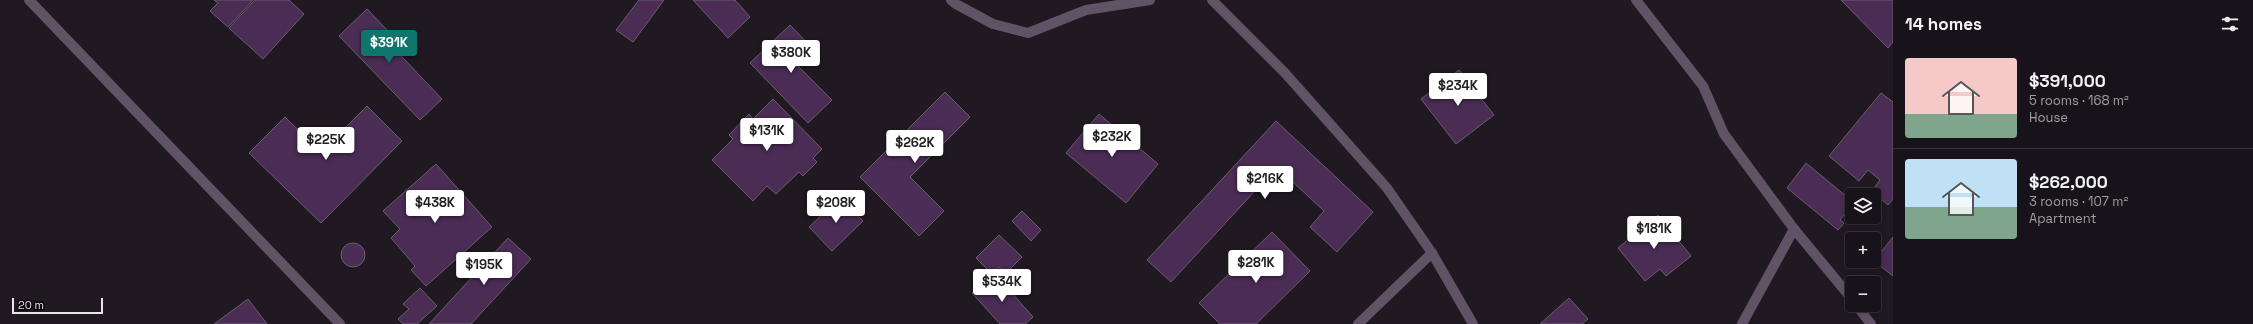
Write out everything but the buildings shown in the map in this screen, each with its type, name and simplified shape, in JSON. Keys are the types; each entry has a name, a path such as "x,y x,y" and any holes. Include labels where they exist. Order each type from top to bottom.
{"street":[{"path":"29,0 340,324"},
{"path":"951,0 993,24 1028,33 1086,10 1150,0"},
{"path":"1212,0 1285,73 1387,188 1432,254 1473,324"},
{"path":"1636,0 1703,86 1724,134 1794,229 1845,291"},
{"path":"1742,324 1794,229"},
{"path":"1358,324 1432,254"},
{"path":"1862,312 1871,324"}]}
